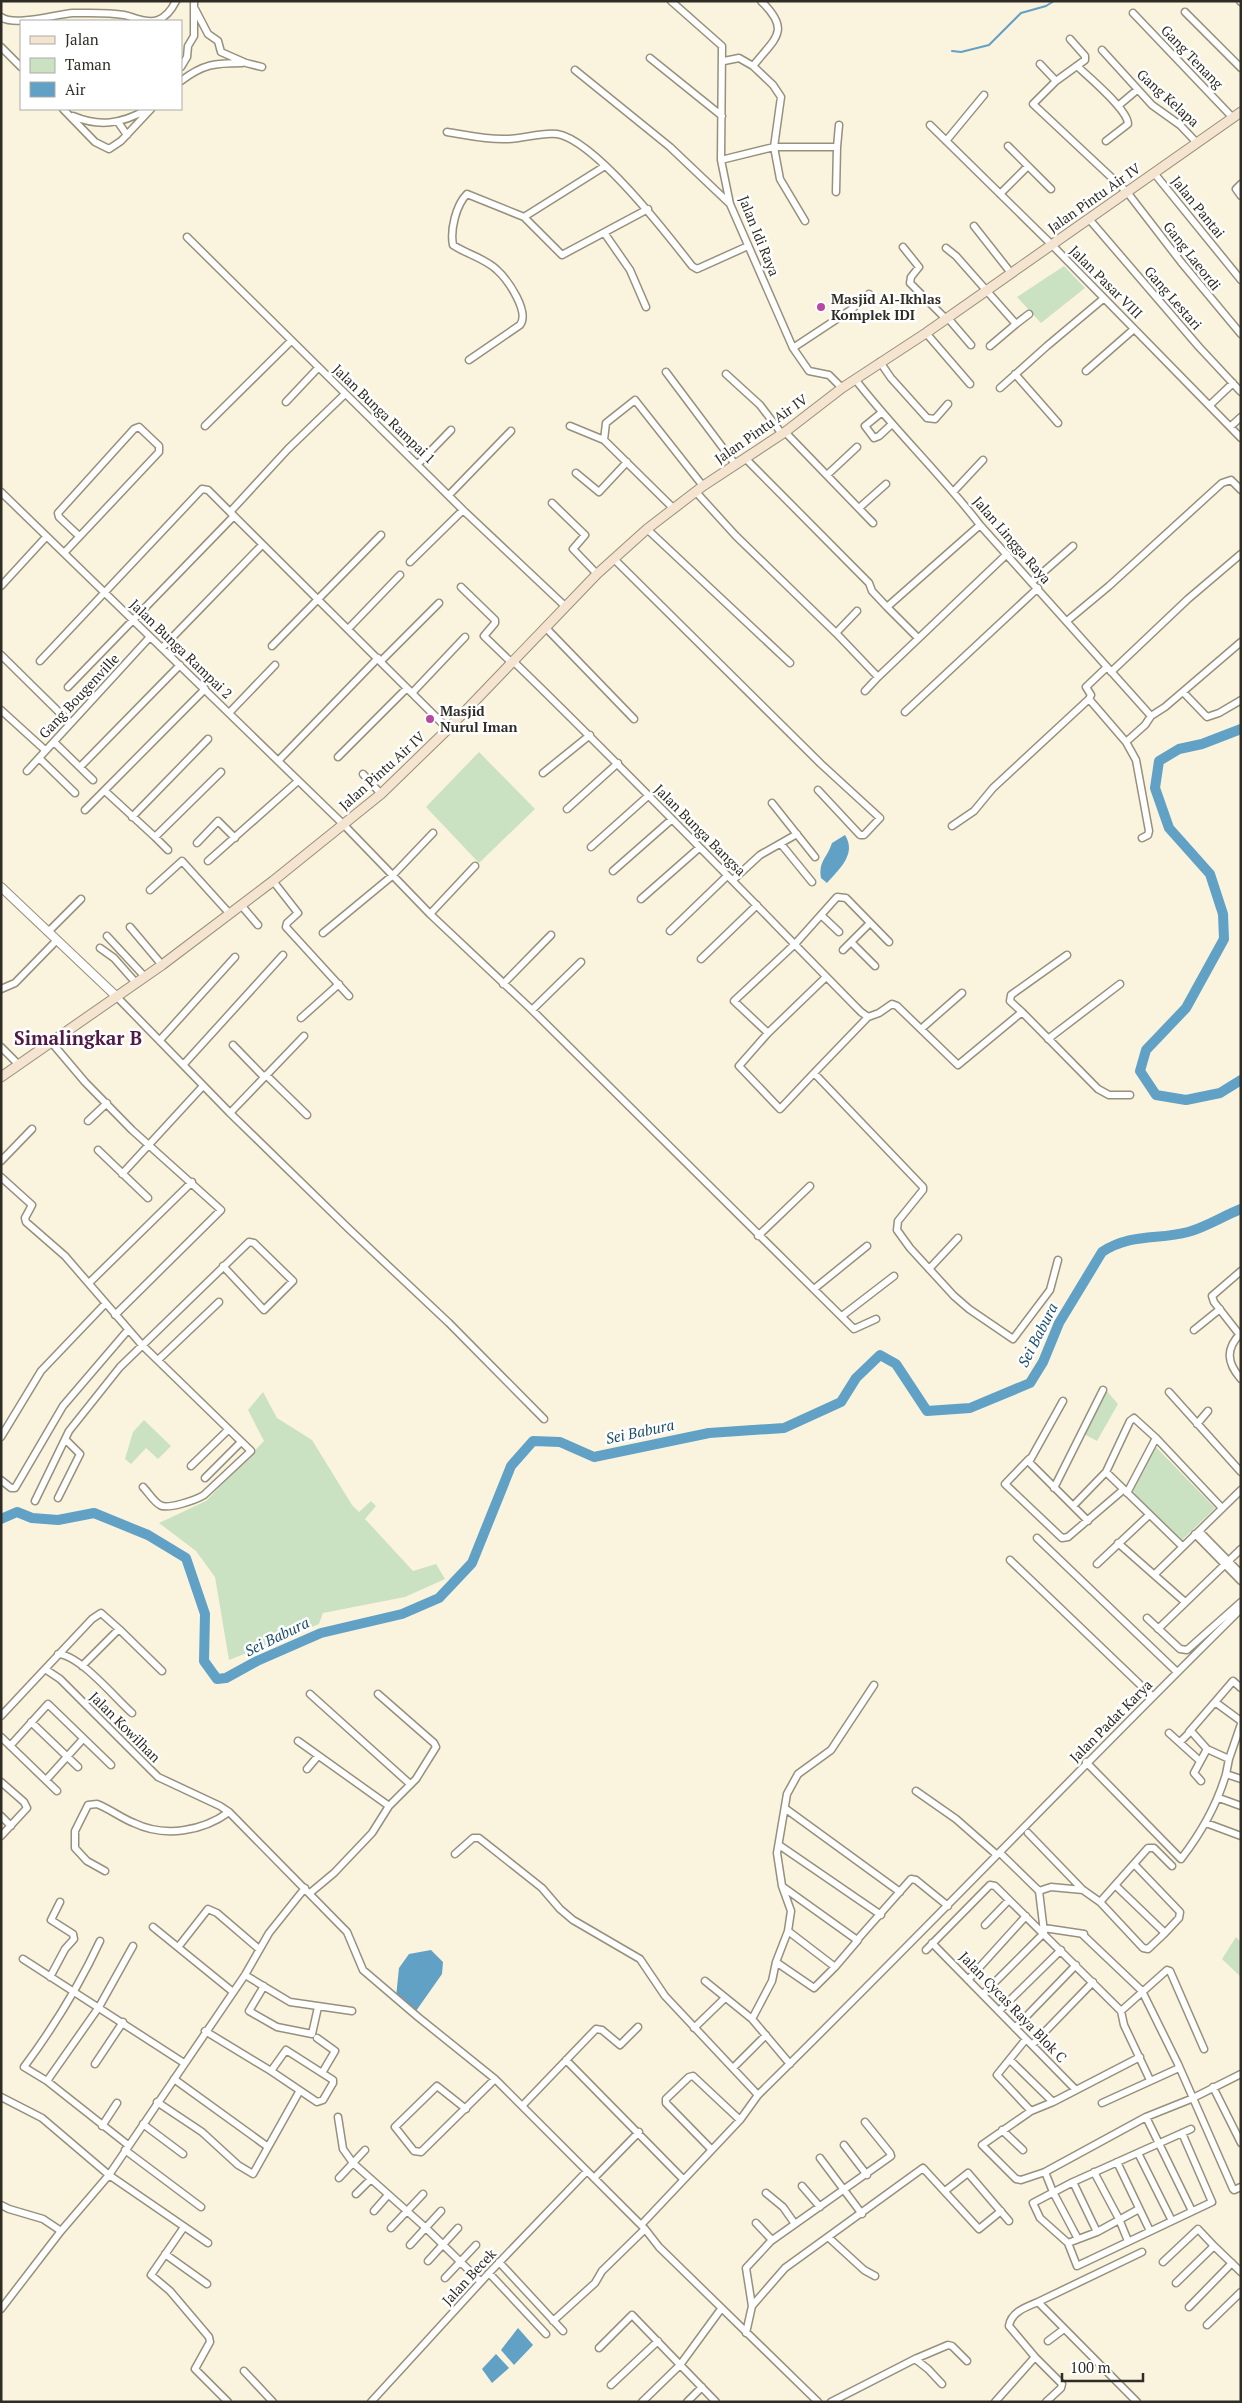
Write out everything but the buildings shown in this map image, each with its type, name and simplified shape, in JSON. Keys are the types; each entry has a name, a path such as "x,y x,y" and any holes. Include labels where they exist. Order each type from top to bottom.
{"main road":[{"name":"Jalan Pintu Air IV","path":"1,1077 162,965 273,881 381,794 448,729 597,574 647,529 735,464 783,433 842,388 926,333 1237,115"}],"street":[{"path":"158,20 170,12 176,1"},
{"path":"182,66 187,58 188,46 194,36 194,1"},
{"path":"671,1 720,42 724,61 739,58 753,66 773,85 781,97 774,147 780,180 805,221"},
{"path":"753,66 779,31 778,22 773,13 761,1"},
{"path":"195,9 208,34 218,41 221,52 246,63 262,67"},
{"path":"1185,12 1241,68"},
{"path":"24,20 73,13 122,14 148,20"},
{"name":"Gang Tenang","path":"1133,13 1237,115"},
{"path":"1,17 5,20 20,21"},
{"path":"1040,64 1056,81 1078,67 1085,60 1085,56 1070,39"},
{"path":"1,47 20,66"},
{"name":"Gang Kelapa","path":"1102,50 1137,90 1158,110 1180,125 1197,143"},
{"path":"650,58 722,116"},
{"name":"Jalan Idi Raya","path":"724,61 721,160 730,204 793,348 809,371 829,375 842,388"},
{"path":"182,79 199,68 210,67 217,63 246,63"},
{"path":"1078,67 1118,106 1128,120 1128,124 1106,141"},
{"path":"575,70 670,146 730,204"},
{"name":"Gang Laeordi","path":"1056,81 1033,104 1127,192 1181,262 1241,334"},
{"path":"1118,106 1137,90"},
{"path":"946,141 984,94"},
{"path":"64,110 96,142 108,149 126,136 149,110"},
{"path":"69,115 88,123 118,122 148,110"},
{"path":"118,122 126,136"},
{"path":"836,192 839,124"},
{"name":"Jalan Pasar VIII","path":"930,125 1051,244 1103,300 1241,438"},
{"path":"447,132 507,139 555,134 577,142 605,166 648,209 692,266 697,269 748,246"},
{"path":"1008,146 1051,189"},
{"path":"721,160 774,147 837,147"},
{"path":"524,217 605,166"},
{"path":"1000,194 1028,166"},
{"name":"Jalan Pantai","path":"1154,173 1241,280"},
{"path":"1241,184 1236,189 1241,196"},
{"path":"469,360 520,325 524,316 521,306 498,270 453,245 452,228 462,200 470,194 524,217 562,255 648,209"},
{"name":"Gang Lestari","path":"1089,219 1111,248 1241,392"},
{"path":"974,226 1011,273"},
{"path":"604,234 630,270 646,308"},
{"name":"Jalan Bunga Rampai 1","path":"187,237 463,510 566,607"},
{"path":"903,247 919,267 910,277 910,283 971,345"},
{"path":"946,248 1016,324"},
{"path":"793,348 852,309 869,294"},
{"path":"1000,388 1103,300"},
{"path":"990,346 1029,314"},
{"path":"1086,371 1134,329"},
{"path":"926,333 970,384"},
{"path":"206,426 291,340"},
{"path":"880,362 927,418 934,419 948,404"},
{"path":"286,402 318,368"},
{"path":"666,372 735,464"},
{"path":"726,374 760,405 783,433 873,523"},
{"path":"1015,374 1058,423"},
{"name":"Jalan Lingga Raya","path":"855,380 881,413 954,491 980,525 1151,716"},
{"path":"1210,405 1233,383"},
{"path":"68,687 133,622 232,514 288,449 345,394"},
{"path":"604,440 606,423 635,400 742,543 836,633 878,677"},
{"path":"881,413 865,426 874,438 880,436 892,424"},
{"path":"1231,426 1241,417"},
{"path":"570,426 604,440 674,509"},
{"path":"64,553 159,452 159,446 139,427 134,429 58,512 59,517 79,536"},
{"path":"418,464 451,430"},
{"path":"449,495 511,431"},
{"path":"827,476 857,447"},
{"path":"745,458 869,583 872,591 917,637"},
{"path":"954,491 983,460"},
{"path":"576,473 598,492 627,462"},
{"path":"1067,621 1109,586 1222,483 1231,480 1241,490"},
{"path":"859,508 886,484"},
{"path":"40,661 202,489 208,490 448,729"},
{"name":"Jalan Bunga Rampai 2","path":"1,492 343,824 430,914 532,1010 855,1330 876,1319"},
{"path":"552,503 585,535 573,548 597,574"},
{"path":"410,562 463,510"},
{"path":"887,607 980,525"},
{"path":"647,529 790,663"},
{"path":"272,646 382,536"},
{"path":"1,586 46,537"},
{"path":"162,648 262,545"},
{"path":"1032,582 1073,546"},
{"path":"865,691 917,637 1007,554"},
{"path":"952,826 974,811 993,788 1089,699 1091,696 1086,687 1109,670 1241,554"},
{"path":"614,559 814,757 880,818 864,835 860,835 818,790"},
{"path":"348,628 400,575"},
{"name":"Jalan Bunga Bangsa","path":"461,587 495,620 495,623 484,636 590,735 671,820 868,1017"},
{"path":"906,712 1038,588"},
{"path":"278,761 439,604"},
{"path":"836,633 857,610"},
{"path":"546,628 634,719"},
{"path":"338,757 465,637"},
{"name":"Gang Bougenville","path":"27,771 150,638"},
{"path":"1126,742 1145,725 1151,716 1156,715 1241,642"},
{"path":"1,655 70,723"},
{"path":"80,767 180,665"},
{"path":"229,713 275,665"},
{"path":"85,810 205,689"},
{"path":"1183,692 1206,716 1219,713 1241,700"},
{"path":"1089,699 1126,742 1136,760 1149,833 1142,838"},
{"path":"1,710 45,750"},
{"path":"544,773 590,735"},
{"path":"132,817 208,739"},
{"path":"54,742 93,780"},
{"path":"39,758 75,793"},
{"path":"567,809 618,763"},
{"path":"155,837 221,772"},
{"path":"363,774 381,794"},
{"path":"208,861 298,781"},
{"path":"105,791 168,850"},
{"path":"591,847 648,796"},
{"path":"772,802 814,858"},
{"path":"613,871 671,820"},
{"path":"197,843 218,821 235,838"},
{"path":"323,933 392,876 432,833"},
{"path":"670,931 730,878 760,855 797,834"},
{"path":"781,844 812,882"},
{"path":"641,899 699,848"},
{"path":"150,890 182,861 229,913"},
{"path":"430,914 475,866"},
{"path":"273,881 298,913 287,923 286,927 349,996"},
{"path":"1,887 160,1040 203,1086 349,1230 449,1323 544,1419"},
{"path":"768,1033 734,1001 795,944 837,897 842,897 889,942"},
{"path":"48,932 81,899"},
{"path":"241,905 258,925"},
{"path":"701,959 757,905"},
{"path":"821,915 838,932"},
{"path":"843,950 870,923"},
{"path":"130,927 162,965"},
{"path":"503,984 551,934"},
{"path":"107,936 145,977"},
{"path":"1,989 15,982 57,940"},
{"path":"851,942 875,966"},
{"path":"100,948 114,958 136,983"},
{"path":"184,1064 283,955"},
{"path":"1067,955 1010,996 1010,1001 1098,1089 1109,1095 1130,1095"},
{"path":"160,1040 235,957"},
{"path":"532,1010 581,962"},
{"path":"826,977 768,1033 739,1066 780,1109 868,1017 879,1013 890,1004 895,1004 958,1065 1022,1012"},
{"path":"300,1018 338,984"},
{"path":"1048,1039 1120,984"},
{"path":"922,1029 962,993"},
{"path":"230,1113 304,1036"},
{"path":"52,1043 85,1082 107,1104 221,1211 115,1315"},
{"path":"233,1045 307,1115"},
{"path":"1,1048 19,1065"},
{"path":"814,1073 923,1187 923,1190 898,1221 896,1227 902,1238 928,1269 969,1309 1008,1338 1013,1339 1050,1290 1058,1260"},
{"path":"122,1174 203,1086"},
{"path":"88,1121 107,1104"},
{"path":"1,1161 32,1129"},
{"path":"98,1150 148,1198"},
{"path":"3,1182 32,1205 25,1218 26,1222 65,1256 142,1345 251,1451 201,1497 164,1507 158,1504 143,1487"},
{"path":"88,1284 192,1182"},
{"path":"758,1236 810,1186"},
{"path":"928,1269 958,1238"},
{"path":"35,1501 70,1431 120,1366 223,1266 252,1242 293,1281 264,1310 223,1266"},
{"path":"814,1289 867,1246"},
{"path":"1241,1271 1213,1293 1212,1299 1240,1334 1229,1352 1229,1358 1233,1370 1241,1379"},
{"path":"842,1316 894,1276"},
{"path":"158,1360 191,1326 219,1302"},
{"path":"1,1437 41,1371 105,1304"},
{"path":"1194,1330 1220,1309"},
{"path":"1,1480 10,1488 15,1488 63,1406 128,1330"},
{"path":"1054,1488 1104,1390"},
{"path":"1169,1392 1241,1472"},
{"path":"1063,1401 1029,1459 1005,1484 1062,1538 1068,1537 1125,1491 1156,1438"},
{"path":"1197,1424 1208,1411"},
{"path":"1074,1505 1106,1472 1133,1419 1138,1420 1222,1508"},
{"path":"191,1466 228,1430"},
{"path":"58,1498 80,1454 66,1440"},
{"path":"205,1478 241,1442"},
{"path":"1029,1459 1029,1462 1088,1521"},
{"path":"1106,1472 1148,1516 1182,1546"},
{"path":"1155,1574 1241,1490"},
{"path":"1097,1564 1118,1542 1148,1516"},
{"path":"1197,1533 1241,1574"},
{"path":"1037,1538 1177,1672"},
{"path":"1118,1542 1185,1602"},
{"path":"1158,1628 1241,1548"},
{"path":"1010,1560 1152,1696"},
{"path":"1227,1563 1241,1581"},
{"path":"1147,1618 1180,1649 1187,1650 1241,1602"},
{"name":"Jalan Padat Karya","path":"553,2321 595,2283 608,2264 643,2227 683,2179 740,2120 758,2096 948,1906 1086,1762 1241,1609"},
{"path":"1,1716 58,1654 100,1613 162,1672"},
{"path":"82,1666 118,1629"},
{"path":"58,1654 69,1656 82,1666 132,1714"},
{"name":"Jalan Kowilhan","path":"45,1669 60,1679 158,1777 229,1812 347,1932 363,1970 495,2079 523,2105 643,2227 658,2247 818,2402"},
{"path":"1180,1742 1233,1681 1241,1688"},
{"path":"752,2018 772,1981 776,1962 788,1931 791,1911 782,1886 778,1860 780,1831 786,1809 787,1794 798,1774 830,1750 874,1685"},
{"path":"310,1694 410,1784"},
{"path":"1,2309 61,2231 109,2174 245,1975 259,1949 279,1919 308,1891 334,1873 372,1834 389,1806 416,1779 436,1745 378,1694"},
{"path":"1086,1762 1181,1859 1206,1823 1218,1798 1241,1722 1215,1702"},
{"path":"10,1746 48,1704 111,1765"},
{"path":"31,1722 78,1768"},
{"path":"1189,1732 1207,1748 1230,1759"},
{"path":"1169,1733 1200,1760"},
{"path":"1,1737 57,1791"},
{"path":"46,1780 83,1738"},
{"path":"298,1741 389,1806"},
{"path":"1201,1781 1194,1773 1207,1748"},
{"path":"307,1769 318,1756"},
{"path":"1226,1774 1241,1779"},
{"path":"1,1782 24,1802 26,1808 1,1836"},
{"path":"916,1791 956,1819 999,1854 1039,1891 1044,1930"},
{"path":"1218,1798 1241,1806"},
{"path":"106,1871 87,1861 75,1848 75,1831 88,1805 97,1804 142,1826 173,1831 195,1829 208,1825 229,1812"},
{"path":"786,1809 900,1892"},
{"path":"1,1816 11,1826"},
{"path":"1206,1823 1241,1836"},
{"path":"1028,1834 1083,1890 1100,1902 1145,1950 1179,1918 1180,1912 1134,1864"},
{"path":"455,1854 473,1838 479,1838 542,1888 560,1909 573,1920 640,1959 662,1994 758,2096"},
{"path":"779,1845 881,1915"},
{"path":"1100,1902 1148,1848 1151,1847 1172,1866"},
{"path":"776,1962 814,1988 835,1967 900,1892 914,1879 948,1906"},
{"path":"926,1950 990,1885 995,1886 1026,1916 1044,1930 1121,2011 1124,2024 1150,2080"},
{"path":"1115,1885 1165,1933"},
{"path":"782,1886 854,1939 858,1940"},
{"path":"1039,1891 1051,1888 1083,1890"},
{"path":"984,1925 1009,1900"},
{"path":"50,1977 65,1949 74,1938 72,1933 51,1920 60,1902"},
{"path":"179,1946 208,1909 218,1913 259,1949"},
{"path":"968,1980 1026,1916"},
{"path":"153,1927 179,1946 233,1992"},
{"path":"1044,1930 1082,1934 1144,1990 1191,2099 1233,2189 1241,2187"},
{"path":"983,1994 1044,1930"},
{"path":"788,1931 835,1967"},
{"path":"100,1941 73,1992 24,2067 47,2081 126,2148 202,2207"},
{"name":"Jalan Cycas Raya Blok C","path":"932,1943 1075,2089"},
{"path":"47,2081 99,2007 132,1946"},
{"path":"999,2011 1061,1950"},
{"path":"23,1959 184,2063"},
{"path":"1015,2028 1076,1965"},
{"path":"1121,2011 1167,1970 1172,1973 1204,2049"},
{"path":"245,1975 290,2002 352,2011"},
{"path":"704,1981 752,2018 790,2064"},
{"path":"1032,2045 1094,1982"},
{"path":"264,1986 249,2012 277,2027 312,2034 318,2007"},
{"path":"694,2028 725,1998"},
{"path":"95,2064 123,2022"},
{"path":"523,2105 596,2029 602,2030 620,2045 638,2027"},
{"path":"205,2031 271,2071 299,2092 320,2102 333,2083 333,2080 286,2050 271,2071"},
{"path":"733,2068 766,2035"},
{"path":"317,2038 335,2051 322,2073"},
{"path":"1026,2038 1010,2060 998,2072 997,2077 1031,2111"},
{"path":"1140,2057 1053,2102 1031,2111 982,2145 1016,2180 1045,2172 1146,2117 1191,2099 1241,2074"},
{"path":"566,2060 639,2132 683,2179"},
{"path":"1010,2060 1053,2102"},
{"path":"1102,2103 1179,2068"},
{"path":"711,2149 666,2100 693,2076 740,2120"},
{"path":"174,2079 225,2114 268,2147"},
{"path":"466,2109 437,2086 396,2125 396,2129 414,2152 421,2152 466,2109 495,2079"},
{"path":"1213,2087 1241,2143"},
{"path":"158,2102 202,2132 251,2174 254,2173 299,2092"},
{"path":"1,2097 42,2118 109,2174 208,2243"},
{"path":"102,2126 118,2103"},
{"path":"338,2117 343,2149 353,2163 426,2228 481,2282"},
{"path":"1146,2117 1192,2211"},
{"path":"746,2333 752,2306 745,2270 772,2240 867,2175 891,2155 865,2122"},
{"path":"143,2124 183,2154"},
{"path":"1182,2133 1212,2200 1210,2204 1077,2266 1068,2243 1040,2218 1032,2206 1033,2203 1094,2172 1191,2128"},
{"path":"1002,2130 1023,2150"},
{"path":"594,2178 639,2132"},
{"path":"844,2145 867,2175"},
{"path":"339,2178 365,2150"},
{"path":"1138,2153 1172,2221"},
{"path":"820,2158 862,2214"},
{"path":"1116,2162 1150,2231"},
{"path":"752,2306 781,2272 923,2168 979,2229 1001,2211"},
{"name":"Jalan Becek","path":"371,2402 499,2262 587,2172"},
{"path":"1045,2172 1053,2192 1078,2239"},
{"path":"1094,2172 1120,2219 1128,2241"},
{"path":"944,2191 968,2173 1008,2221"},
{"path":"356,2194 371,2179"},
{"path":"1073,2182 1097,2232"},
{"path":"802,2186 820,2207"},
{"path":"766,2193 783,2207 795,2224"},
{"path":"391,2228 423,2194"},
{"path":"374,2211 388,2195"},
{"path":"1,2205 43,2219 61,2231"},
{"path":"1068,2243 1097,2232 1140,2209"},
{"path":"410,2245 441,2212"},
{"path":"756,2223 772,2240"},
{"path":"184,2227 151,2274 170,2291 210,2339 196,2369 228,2402"},
{"path":"428,2261 458,2228"},
{"path":"1163,2262 1198,2229 1241,2272"},
{"path":"828,2237 864,2270 875,2276"},
{"path":"445,2278 476,2245"},
{"path":"1176,2283 1214,2246"},
{"path":"1046,2402 1062,2385 1011,2329 1010,2323 1017,2313 1142,2252"},
{"path":"165,2254 207,2284"},
{"path":"499,2262 563,2331"},
{"path":"1189,2306 1232,2263"},
{"path":"489,2273 546,2334"},
{"path":"1207,2325 1241,2292"},
{"path":"1038,2302 1137,2402"},
{"path":"642,2402 680,2365 722,2309"},
{"path":"599,2348 631,2314 716,2402"},
{"path":"1048,2341 1064,2329"},
{"path":"611,2385 658,2341"},
{"path":"831,2402 915,2359 950,2345 967,2361"},
{"path":"1000,2400 1035,2357"},
{"path":"915,2359 928,2368 942,2384"},
{"path":"244,2371 273,2402"},
{"path":"687,2402 702,2387"}],"green space":[{"path":"1064,266 1085,288 1041,323 1017,297"},
{"path":"479,752 535,809 479,863 426,807"},
{"path":"1106,1390 1118,1404 1097,1441 1082,1433"},
{"path":"263,1392 277,1418 312,1440 352,1505 359,1512 371,1501 376,1506 365,1519 413,1571 436,1564 445,1579 405,1597 323,1613 319,1624 229,1660 215,1577 196,1551 159,1523 206,1501 264,1441 248,1410"},
{"path":"144,1420 171,1446 158,1459 146,1448 131,1464 125,1459 133,1432"},
{"path":"1155,1446 1215,1508 1180,1542 1131,1495"},
{"path":"1236,1937 1241,1942 1241,1977 1222,1959"}],"water":[{"path":"845,835 848,842 848,855 841,867 827,883 821,878 822,864 832,843"},
{"path":"431,1950 443,1962 442,1974 416,2011 396,1997 399,1968 409,1954"},
{"path":"518,2328 533,2345 514,2365 501,2350"},
{"path":"496,2354 509,2368 492,2383 482,2369"}],"waterway":[{"path":"952,51 961,52 989,45 1021,13 1046,6 1054,1"},
{"name":"Sei Babura","path":"1241,729 1202,744 1179,749 1159,761 1155,788 1169,828 1210,874 1223,914 1224,939 1186,1008 1146,1050 1140,1071 1156,1095 1186,1100 1220,1093 1241,1080"},
{"name":"Sei Babura","path":"1,1519 17,1512 32,1518 58,1520 94,1513 148,1535 186,1558 205,1614 204,1661 217,1679 226,1678 257,1661 321,1633 402,1614 439,1598 472,1563 511,1466 533,1441 560,1442 594,1457 709,1433 784,1428 841,1402 856,1378 880,1355 896,1364 927,1411 970,1408 1030,1383 1043,1362 1059,1323 1102,1252 1134,1239 1188,1232 1241,1209"}],"place":[{"name":"Masjid Al-Ikhlas Komplek IDI","path":"821,307"},
{"name":"Masjid Nurul Iman","path":"430,719"}],"district":[{"name":"Simalingkar B","path":"78,1038"}]}
